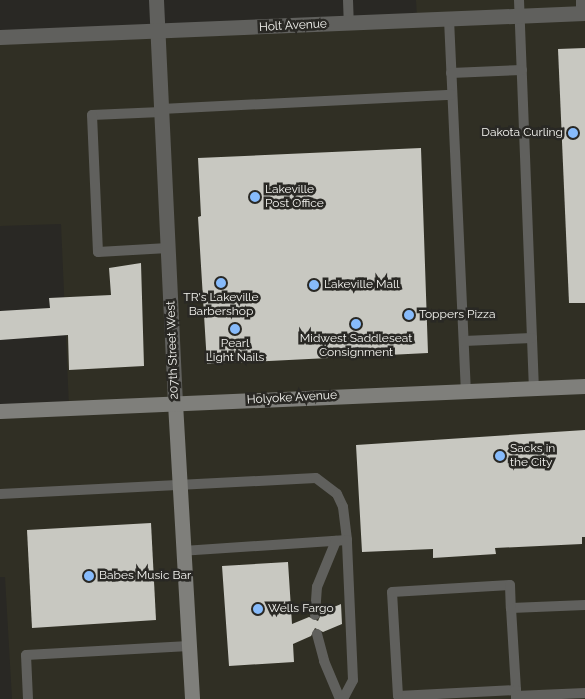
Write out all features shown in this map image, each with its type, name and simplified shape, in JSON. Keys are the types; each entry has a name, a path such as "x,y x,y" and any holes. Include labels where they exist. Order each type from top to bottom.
{"street":[{"name":"207th Street West","path":"156,0 179,485 192,699"},
{"name":"Holt Avenue","path":"0,38 520,16 582,9"},
{"name":"Holyoke Avenue","path":"0,411 585,386"}],"lane":[{"path":"348,0 349,23"},
{"path":"519,0 534,388"},
{"path":"449,18 466,391"},
{"path":"451,73 522,70"},
{"path":"168,248 98,252 92,115 452,95"},
{"path":"464,341 532,338"},
{"path":"0,494 316,478 337,494 343,507 347,540 353,680 342,699"},
{"path":"183,551 347,540"},
{"path":"315,614 321,573 336,541"},
{"path":"516,695 510,585 392,592 398,696 516,695 585,693"},
{"path":"511,608 585,605"},
{"path":"317,634 324,662 342,699"},
{"path":"28,699 26,655 189,646"}],"shaded area":[{"path":"416,0 585,0 585,699 12,699 5,577 0,577 0,411 69,407 61,224 0,226 0,38 417,19"}],"building":[{"name":"Dakota Curling","path":"585,48 585,303 569,303 558,49"},
{"name":"Lakeville Mall","path":"421,148 428,353 207,364 198,217 201,216 198,158"},
{"path":"141,263 144,366 69,370 68,335 0,340 0,311 50,308 49,298 111,295 109,268"},
{"path":"585,430 585,537 582,537 582,544 495,548 496,554 433,558 433,549 362,552 356,445"},
{"path":"151,523 156,620 32,628 27,530"},
{"name":"Wells Fargo","path":"288,562 292,624 309,617 318,621 322,612 341,604 342,624 323,632 315,628 311,636 293,644 294,662 229,666 222,566"}],"place":[{"name":"Dakota Curling","path":"573,133"},
{"name":"Lakeville Post Office","path":"255,197"},
{"name":"TR's Lakeville Barbershop","path":"221,283"},
{"name":"Lakeville Mall","path":"314,285"},
{"name":"Toppers Pizza","path":"409,315"},
{"name":"Midwest Saddleseat Consignment","path":"356,324"},
{"name":"Pearl Light Nails","path":"235,329"},
{"name":"Sacks in the City","path":"500,456"},
{"name":"Babes Music Bar","path":"89,576"},
{"name":"Wells Fargo","path":"258,609"}]}
